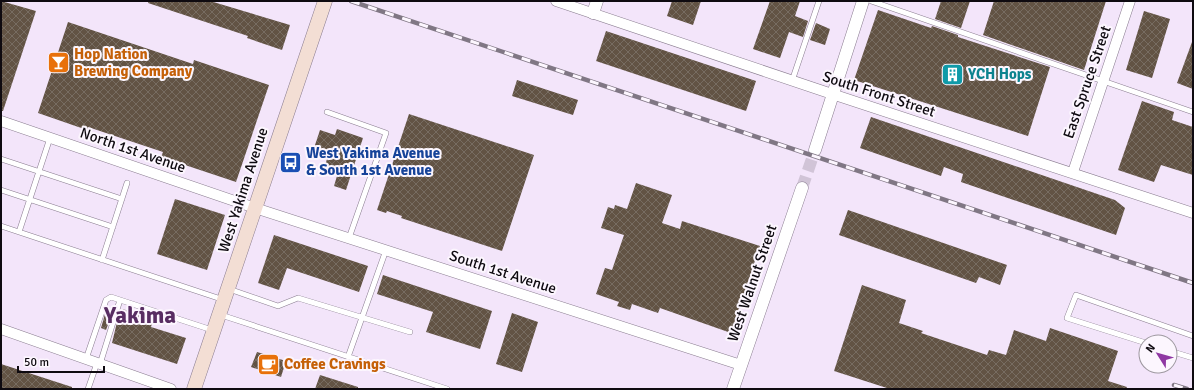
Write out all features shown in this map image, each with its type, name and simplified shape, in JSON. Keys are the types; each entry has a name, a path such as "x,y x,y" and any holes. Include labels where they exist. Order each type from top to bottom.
{"main road":[{"name":"West Yakima Avenue","path":"194,389 325,1"}],"street":[{"name":"South Front Street","path":"556,1 792,81 1073,172 1193,213"},
{"path":"593,13 597,1"},
{"path":"814,150 863,1"},
{"name":"East Spruce Street","path":"1073,172 1130,1"},
{"name":"North 1st Avenue","path":"1,121 255,208"},
{"name":"West Walnut Street","path":"733,389 802,188"},
{"name":"South 1st Avenue","path":"255,208 741,365"},
{"path":"1,329 171,389"}],"lane":[{"path":"792,81 819,1"},
{"path":"872,1 1193,112"},
{"path":"327,112 386,133 349,238"},
{"path":"19,232 50,138"},
{"path":"1,159 122,199"},
{"path":"102,260 127,183"},
{"path":"1,190 113,227"},
{"path":"1,226 102,260 226,294 278,306 298,298 410,332"},
{"path":"348,357 386,250"},
{"path":"1138,340 1067,318 1076,295 1193,336"},
{"path":"86,359 106,300 111,297 214,331"},
{"path":"88,389 120,300"},
{"path":"220,315 447,389"},
{"path":"1178,353 1193,358"}],"building":[{"path":"1,1 36,11 3,111 1,111"},
{"path":"149,1 210,1 290,25 282,50 247,38 248,36 148,3"},
{"path":"672,1 701,1 693,25 667,16"},
{"path":"770,1 800,1 795,16 808,21 803,37 789,32 780,58 753,49"},
{"path":"941,1 970,1 961,28 935,19"},
{"path":"994,1 1106,1 1084,70 983,35"},
{"name":"YCH Hops","path":"878,10 931,28 932,26 958,35 958,37 1050,67 1028,136 854,80"},
{"path":"1144,11 1170,19 1152,78 1126,70"},
{"path":"68,22 193,64 194,60 269,85 236,182 161,157 163,152 88,127 87,130 38,113"},
{"path":"816,23 830,29 825,45 810,40"},
{"path":"606,31 756,81 746,111 596,61"},
{"path":"1193,42 1193,89 1177,83"},
{"path":"517,80 578,100 573,115 512,96"},
{"path":"1142,101 1174,112 1172,120 1193,127 1193,175 1161,165 1154,182 1118,170"},
{"path":"409,114 534,155 502,251 401,218 402,216 387,211 386,213 377,210"},
{"path":"871,117 1115,200 1125,208 1116,235 961,182 963,174 944,167 941,176 860,148"},
{"path":"337,129 363,138 346,190 334,186 337,176 323,171 329,153 314,148 320,130 335,135"},
{"path":"636,183 672,195 662,223 680,229 682,221 760,246 731,333 660,308 658,313 632,304 630,310 617,306 619,302 596,294 605,268 612,270 624,235 601,228 608,207 614,209 615,205 627,209"},
{"path":"175,199 225,215 207,270 157,254"},
{"path":"848,210 1007,265 1000,285 979,277 976,283 839,235"},
{"path":"274,235 368,266 359,292 287,268 279,290 258,283"},
{"path":"383,275 492,311 480,349 426,332 433,312 377,294"},
{"path":"862,285 906,300 899,323 923,331 921,333 987,355 989,350 1006,355 1014,330 1046,341 1050,328 1118,351 1108,381 1127,387 1126,389 890,389 834,371"},
{"path":"123,309 153,320 151,327 186,338 177,364 112,343 118,318"},
{"path":"512,313 538,322 522,372 496,364"},
{"path":"105,314 111,316 106,330 101,328"},
{"path":"257,352 286,361 281,377 251,367"},
{"path":"1,364 72,387 72,389 1,389"},
{"path":"320,375 358,387 358,389 315,389"}],"tunnel":[{"path":"802,188 815,150"}],"railway":[{"path":"351,1 1193,283"},
{"path":"1174,385 1187,389"}],"place":[{"name":"Hop Nation Brewing Company","path":"59,63"},
{"name":"YCH Hops","path":"952,74"},
{"name":"West Yakima Avenue & South 1st Avenue","path":"291,162"},
{"name":"Coffee Cravings","path":"269,364"}],"district":[{"name":"Yakima","path":"140,315"}]}
